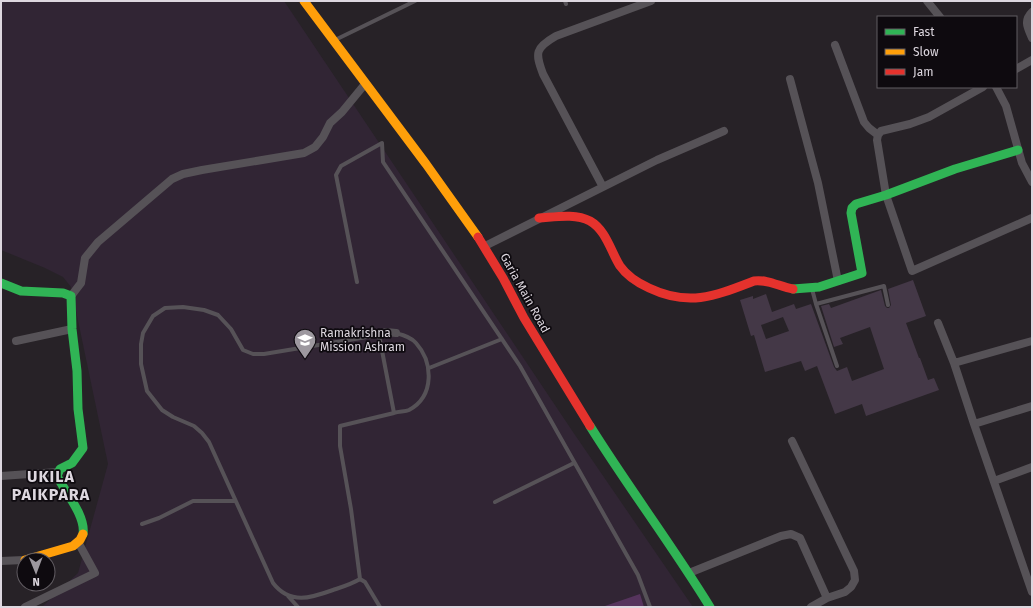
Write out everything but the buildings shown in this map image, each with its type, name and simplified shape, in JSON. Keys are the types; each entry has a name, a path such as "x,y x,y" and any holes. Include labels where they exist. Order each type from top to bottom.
{"street":[{"name":"Garia Main Road","path":"304,1 426,164 485,246 524,318 604,448 689,573 710,607"},
{"path":"603,187 543,74 538,61 539,51 542,44 556,36 652,1"},
{"path":"927,1 939,16"},
{"path":"1032,12 1026,20 1026,26 1032,38"},
{"path":"835,45 864,122 878,135"},
{"path":"1017,68 1032,60"},
{"path":"790,79 818,183 838,281"},
{"path":"1,476 58,472 60,469 72,463 83,448 78,410 77,371 72,329 71,296 81,283 84,258 98,242 172,179 183,174 304,153 315,147 323,137 330,124 365,84"},
{"path":"981,88 929,117 910,124 881,131 878,135 877,140 886,195 912,271 1032,218"},
{"path":"997,88 1006,106 1018,150 1029,171 1032,182"},
{"path":"485,246 657,160 724,131"},
{"path":"539,218 580,218 592,222 626,274 633,280 650,289 670,296 689,300 706,298 754,281 761,280 790,289 812,288 862,273 851,213 852,208 856,204 886,195 955,169 1018,150"},
{"path":"1,283 21,291 63,293 71,296"},
{"path":"938,323 954,363 1032,592"},
{"path":"16,341 72,329"},
{"path":"379,335 386,332 396,333"},
{"path":"954,363 1032,341"},
{"path":"974,424 1032,406"},
{"path":"792,441 854,571 855,580 852,587 845,592 828,598 811,607"},
{"path":"994,481 1032,467"},
{"path":"52,552 73,546 82,537 82,523 73,503 57,476 58,472"},
{"path":"689,573 781,536 791,534 800,538 828,598"},
{"path":"25,607 94,573 78,542"},
{"path":"1,561 16,560"}],"lane":[{"path":"333,41 415,1"},
{"path":"357,282 336,175 341,166 382,143 383,162 520,366 638,575 650,607"},
{"path":"816,304 884,286 888,304"},
{"path":"812,288 837,366"},
{"path":"298,607 273,583 214,452 202,433 194,426 173,417 162,410 147,391 141,364 141,344 143,333 154,316 165,308 183,307 204,310 218,316 231,329 243,350 253,354 264,354 379,335 394,413"},
{"path":"360,580 351,509 340,446 340,426 394,413 405,412 418,403 426,391 430,376 426,358 415,342 407,336 396,333"},
{"path":"429,368 502,339"},
{"path":"495,502 574,463"},
{"path":"142,524 159,518 193,501 236,501"},
{"path":"288,596 301,598 315,596 360,580 365,582 380,607"}],"shaded area":[{"name":"Ramakrishna Mission Ashram","path":"1,1 284,1 573,432 693,607 42,607 78,573 108,464 71,287 63,277 1,250"},
{"path":"640,594 644,607 602,607"}],"traffic: fast":[{"path":"793,289 819,287 862,273 851,213 852,208 856,204 886,195 955,169 1018,150"},
{"path":"1,283 21,291 63,293 71,296 72,329 77,371 78,409 83,448 72,463 60,469 57,476 78,512 83,527 83,534"},
{"path":"590,426 681,561 710,607"}],"traffic: slow":[{"path":"304,1 426,164 478,237"},
{"path":"52,552 73,546 80,540 83,534"}],"traffic: jam":[{"path":"539,218 571,216 590,221 600,230 620,266 626,273 641,284 663,294 677,297 702,297 714,295 754,281 769,282 793,289"},
{"path":"478,237 503,278 524,318 590,426"}],"place":[{"name":"Ramakrishna Mission Ashram","path":"305,360"}],"district":[{"name":"UKILA PAIKPARA","path":"51,485"}]}
